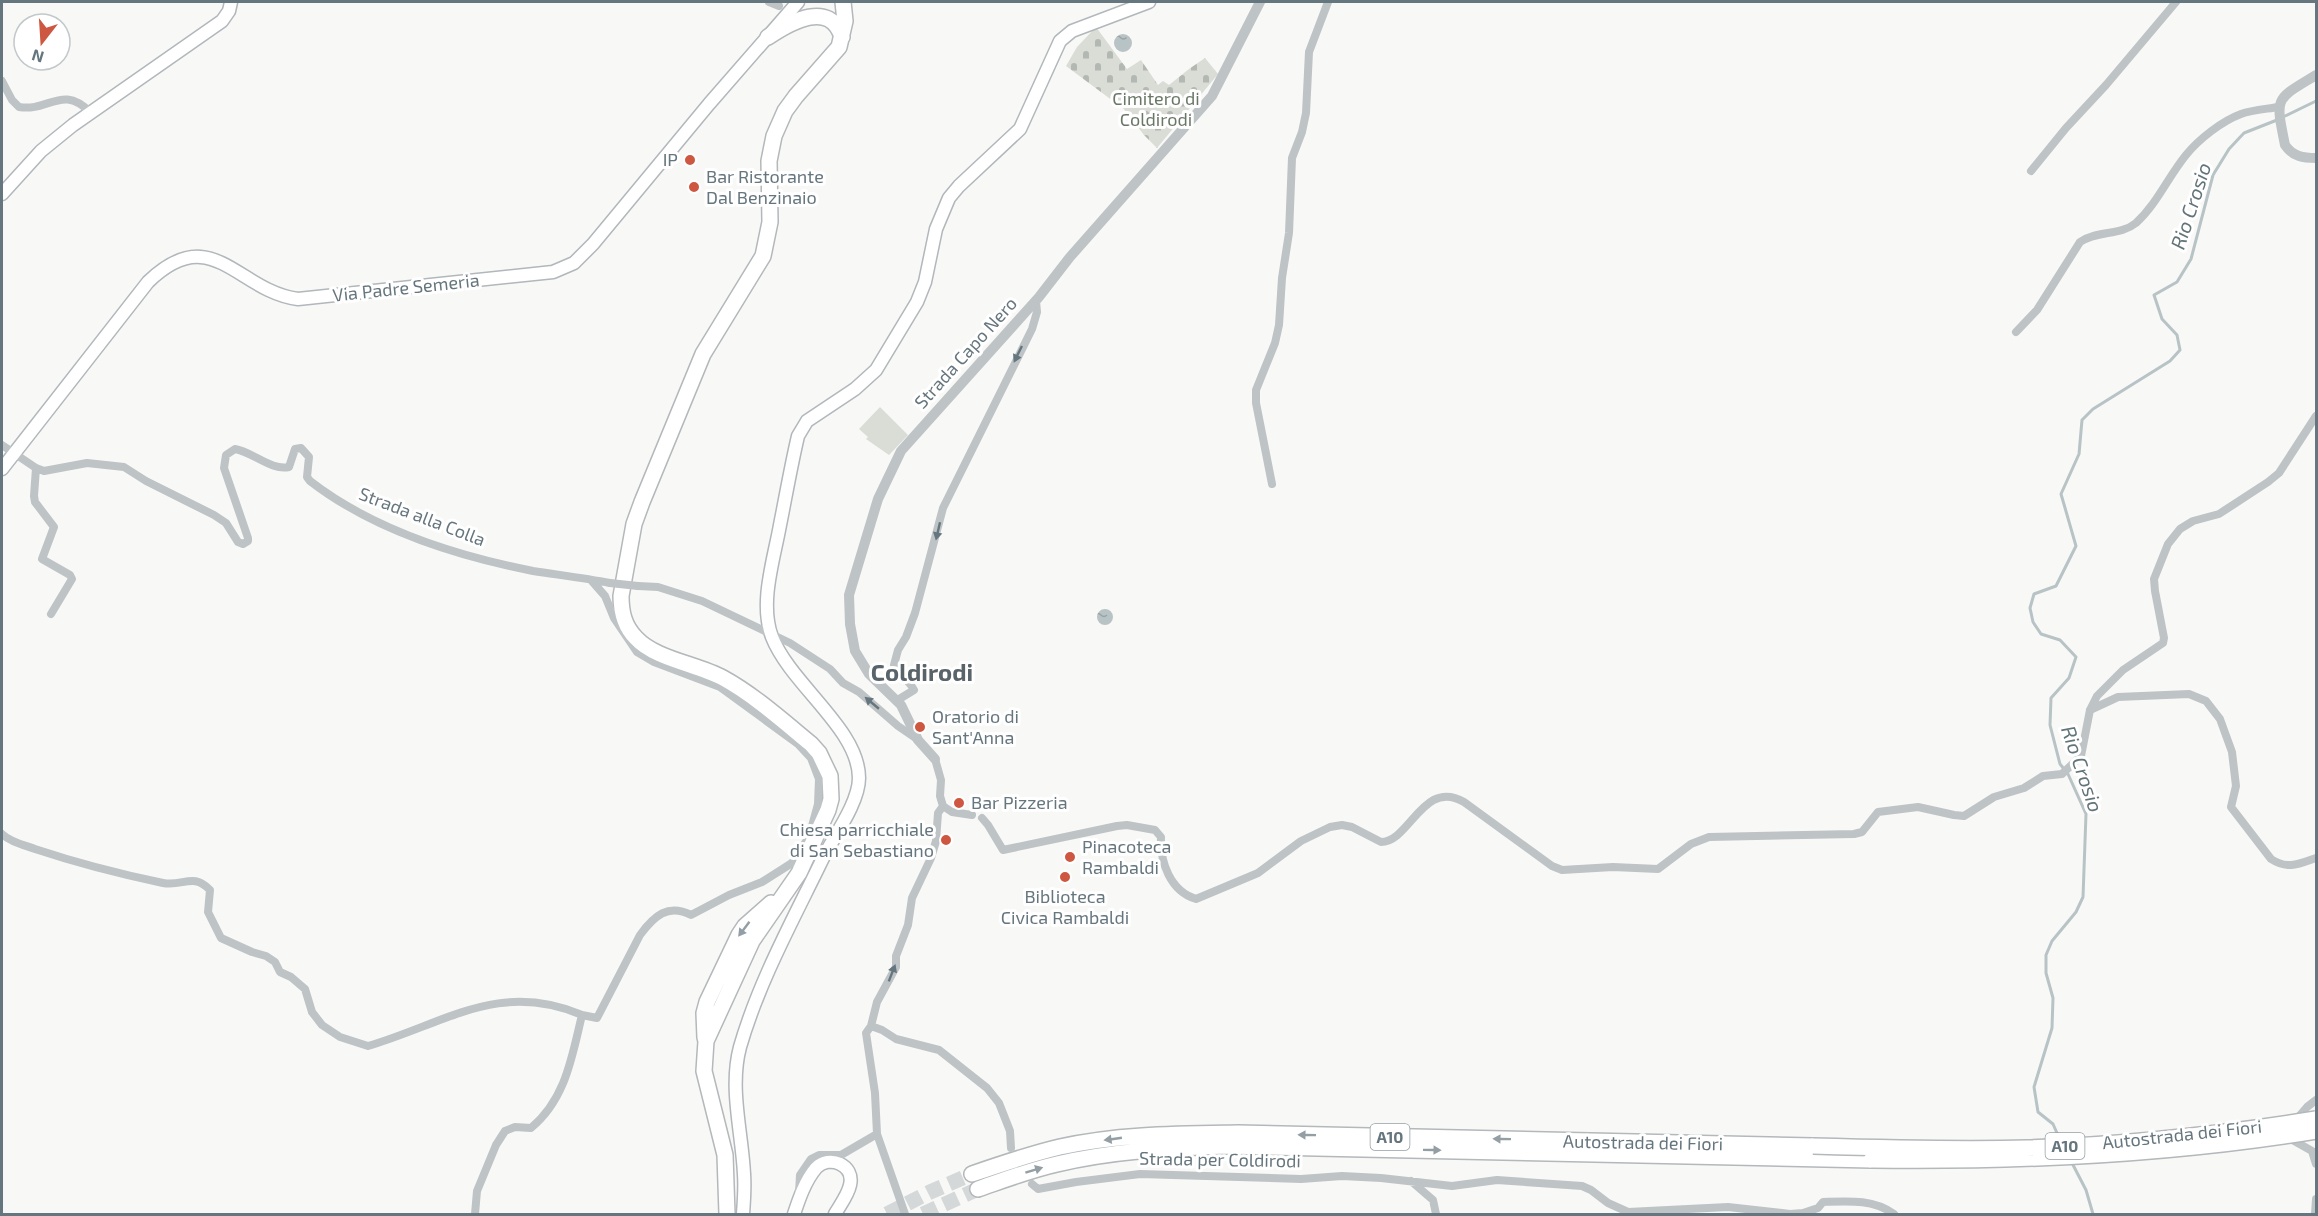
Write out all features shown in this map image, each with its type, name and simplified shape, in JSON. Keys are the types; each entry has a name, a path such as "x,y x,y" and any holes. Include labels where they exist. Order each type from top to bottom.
{"highway":[{"path":"817,2 837,23 842,37"},
{"path":"727,1215 725,1155 704,1071 704,1023 707,1002 739,934 753,918 787,890 806,860 828,810 831,799 830,776 819,753 811,744 732,684 705,669 643,645 628,628 621,608 621,596 632,534 642,502 704,354 763,256 770,222 769,161 774,136 786,111 836,52 845,21 842,3"},
{"path":"768,37 800,15 816,12 827,14"},
{"name":"Autostrada dei Fiori","path":"972,1174 1061,1147 1123,1137 1162,1134 1238,1133 1929,1149 2039,1147 2192,1135 2316,1119"},
{"name":"Autostrada dei Fiori","path":"978,1189 1037,1169 1066,1162 1149,1150 1193,1147 1304,1147 1982,1161 2085,1156 2206,1146 2316,1131"},
{"path":"718,1215 727,1173"}],"main road":[{"path":"2,194 41,152 90,112 222,21 229,11 231,2"},
{"name":"Via Padre Semeria","path":"2,469 148,282 168,265 185,257 206,257 220,262 272,293 298,299 553,272 574,263 593,244 709,104 798,2"},
{"path":"743,1215 744,1174 735,1071 740,1050 760,993 857,790 858,764 840,728 782,659 771,635 768,598 771,574 798,436 807,421 855,389 876,370 917,302 925,282 936,229 949,198 1020,129 1060,41 1072,32 1149,2"},
{"path":"794,1215 799,1198 817,1167 828,1161 840,1164 849,1173 850,1185 835,1215"}],"street":[{"path":"769,2 779,6"},
{"name":"Strada Capo Nero","path":"935,759 918,740 901,705 869,674 855,651 850,624 849,595 878,499 901,451 1036,300 1070,257 1212,96 1260,2"},
{"path":"1272,484 1256,403 1256,390 1275,343 1279,325 1289,233 1292,158 1302,132 1309,52 1328,2"},
{"path":"2031,171 2176,2"},
{"path":"2316,75 2290,90 2282,97 2278,107 2285,145 2294,154 2316,158"},
{"path":"2,81 12,100 19,107 30,108 66,98 82,104 90,112"},
{"path":"2016,332 2037,310 2080,242 2090,235 2126,230 2136,222 2152,206 2187,154 2213,130 2242,114 2278,107"},
{"path":"896,701 914,690 898,674 894,665 895,657 915,613 943,508 1032,329 1037,312 1036,300"},
{"path":"982,818 1001,848 1005,849 1117,826 1127,825 1155,830 1161,837 1160,854 1164,867 1175,884 1190,897 1196,899 1258,873 1301,841 1330,827 1342,825 1381,842 1394,840 1413,817 1427,805 1438,799 1454,796 1552,866 1563,870 1613,867 1658,869 1691,844 1709,837 1854,834 1862,832 1874,815 1887,810 1918,807 1942,811 1954,816 1964,816 1994,796 2024,788 2043,776 2062,774 2075,763 2084,749 2090,710 2097,696 2123,670 2163,643 2163,630 2154,591 2154,579 2168,544 2180,529 2193,521 2219,514 2279,473 2316,416"},
{"path":"2,445 36,468 35,502 54,527 50,543 42,559 70,575 72,579 51,614"},
{"name":"Strada alla Colla","path":"36,468 52,471 87,463 124,467 146,481 214,515 226,523 238,542 243,544 248,541 248,538 224,468 226,454 235,449 243,450 271,464 285,468 289,467 295,449 301,448 309,457 307,477 310,481 335,500 367,517 469,556 532,570 610,583 658,587 702,601 790,644 831,669 843,683 859,692 918,740"},
{"path":"2,834 21,844 89,866 166,884 197,880 204,884 210,890 208,912 221,938 266,956 275,962 280,972 291,977 305,989 312,1012 322,1025 340,1037 355,1043 368,1046 482,1005 516,1000 537,1001 597,1018 640,935 660,915 679,909 691,915 729,895 762,882 796,863 809,837 818,804 819,779 811,758 798,744 720,687 654,662 637,652 614,618 605,596 591,579"},
{"path":"2090,710 2118,697 2189,694 2206,701 2220,719 2232,752 2236,786 2231,807 2271,859 2278,864 2293,866 2316,858"},
{"path":"935,759 941,780 940,796 943,806 952,812 972,815"},
{"path":"905,1215 877,1134 875,1093 866,1033 877,1002 896,967 896,956 908,925 912,898 931,858 936,841 938,813 943,806"},
{"path":"814,867 825,855"},
{"path":"475,1215 477,1191 496,1145 505,1131 515,1127 531,1128 547,1112 561,1089 568,1072 582,1015"},
{"path":"870,1026 896,1039 939,1050 987,1088 999,1103 1010,1131 1011,1148"},
{"path":"2316,1100 2307,1107 2289,1129 2289,1138 2312,1151 2316,1164"},
{"path":"799,1198 800,1175 811,1159 819,1155 841,1155 877,1134"},
{"name":"Strada per Coldirodi","path":"1032,1184 1038,1189 1140,1174 1300,1179 1342,1176 1452,1186 1497,1180 1573,1184 1591,1190 1608,1203 1629,1212 1728,1207 1790,1214 1818,1208 1823,1202 1851,1200 1877,1205 1894,1215"},
{"path":"1410,1181 1433,1200 1436,1215"},
{"path":"2315,1215 2316,1199"}],"green space":[{"name":"Cimitero di Coldirodi","path":"1096,27 1127,69 1141,60 1158,85 1163,81 1169,85 1205,58 1218,74 1157,148 1116,99 1113,101 1066,66 1077,47"},
{"path":"880,407 908,435 889,455 866,439 868,437 859,429"}],"water":[{"path":"1123,34 1129,37 1132,43 1129,49 1123,52 1117,49 1114,43 1117,37"},
{"path":"1105,609 1113,617 1105,625 1097,617"}],"waterway":[{"name":"Rio Crosio","path":"2283,117 2316,101"},
{"name":"Rio Crosio","path":"2061,1142 2053,1124 2038,1112 2034,1087 2052,1028 2053,998 2046,973 2046,955 2052,941 2076,912 2083,897 2086,814 2068,774 2060,764 2050,725 2051,698 2069,678 2076,657 2060,640 2041,634 2033,622 2030,608 2034,594 2056,586 2076,546 2061,494 2079,454 2082,420 2093,409 2170,361 2180,350 2177,335 2162,319 2154,295 2177,282 2191,259 2213,175 2229,149 2244,133 2277,120"},
{"name":"Rio Crosio","path":"2071,1161 2086,1190 2093,1214"}],"tunnel":[{"path":"887,1214 972,1174"},
{"path":"923,1214 978,1189"}],"place":[{"name":"IP","path":"690,160"},
{"name":"Bar Ristorante Dal Benzinaio","path":"694,187"},
{"name":"Oratorio di Sant'Anna","path":"920,727"},
{"name":"Bar Pizzeria","path":"959,803"},
{"name":"Chiesa parricchiale di San Sebastiano","path":"946,840"},
{"name":"Pinacoteca Rambaldi","path":"1070,857"},
{"name":"Biblioteca Civica Rambaldi","path":"1065,877"}],"district":[{"name":"Coldirodi","path":"922,673"}]}
